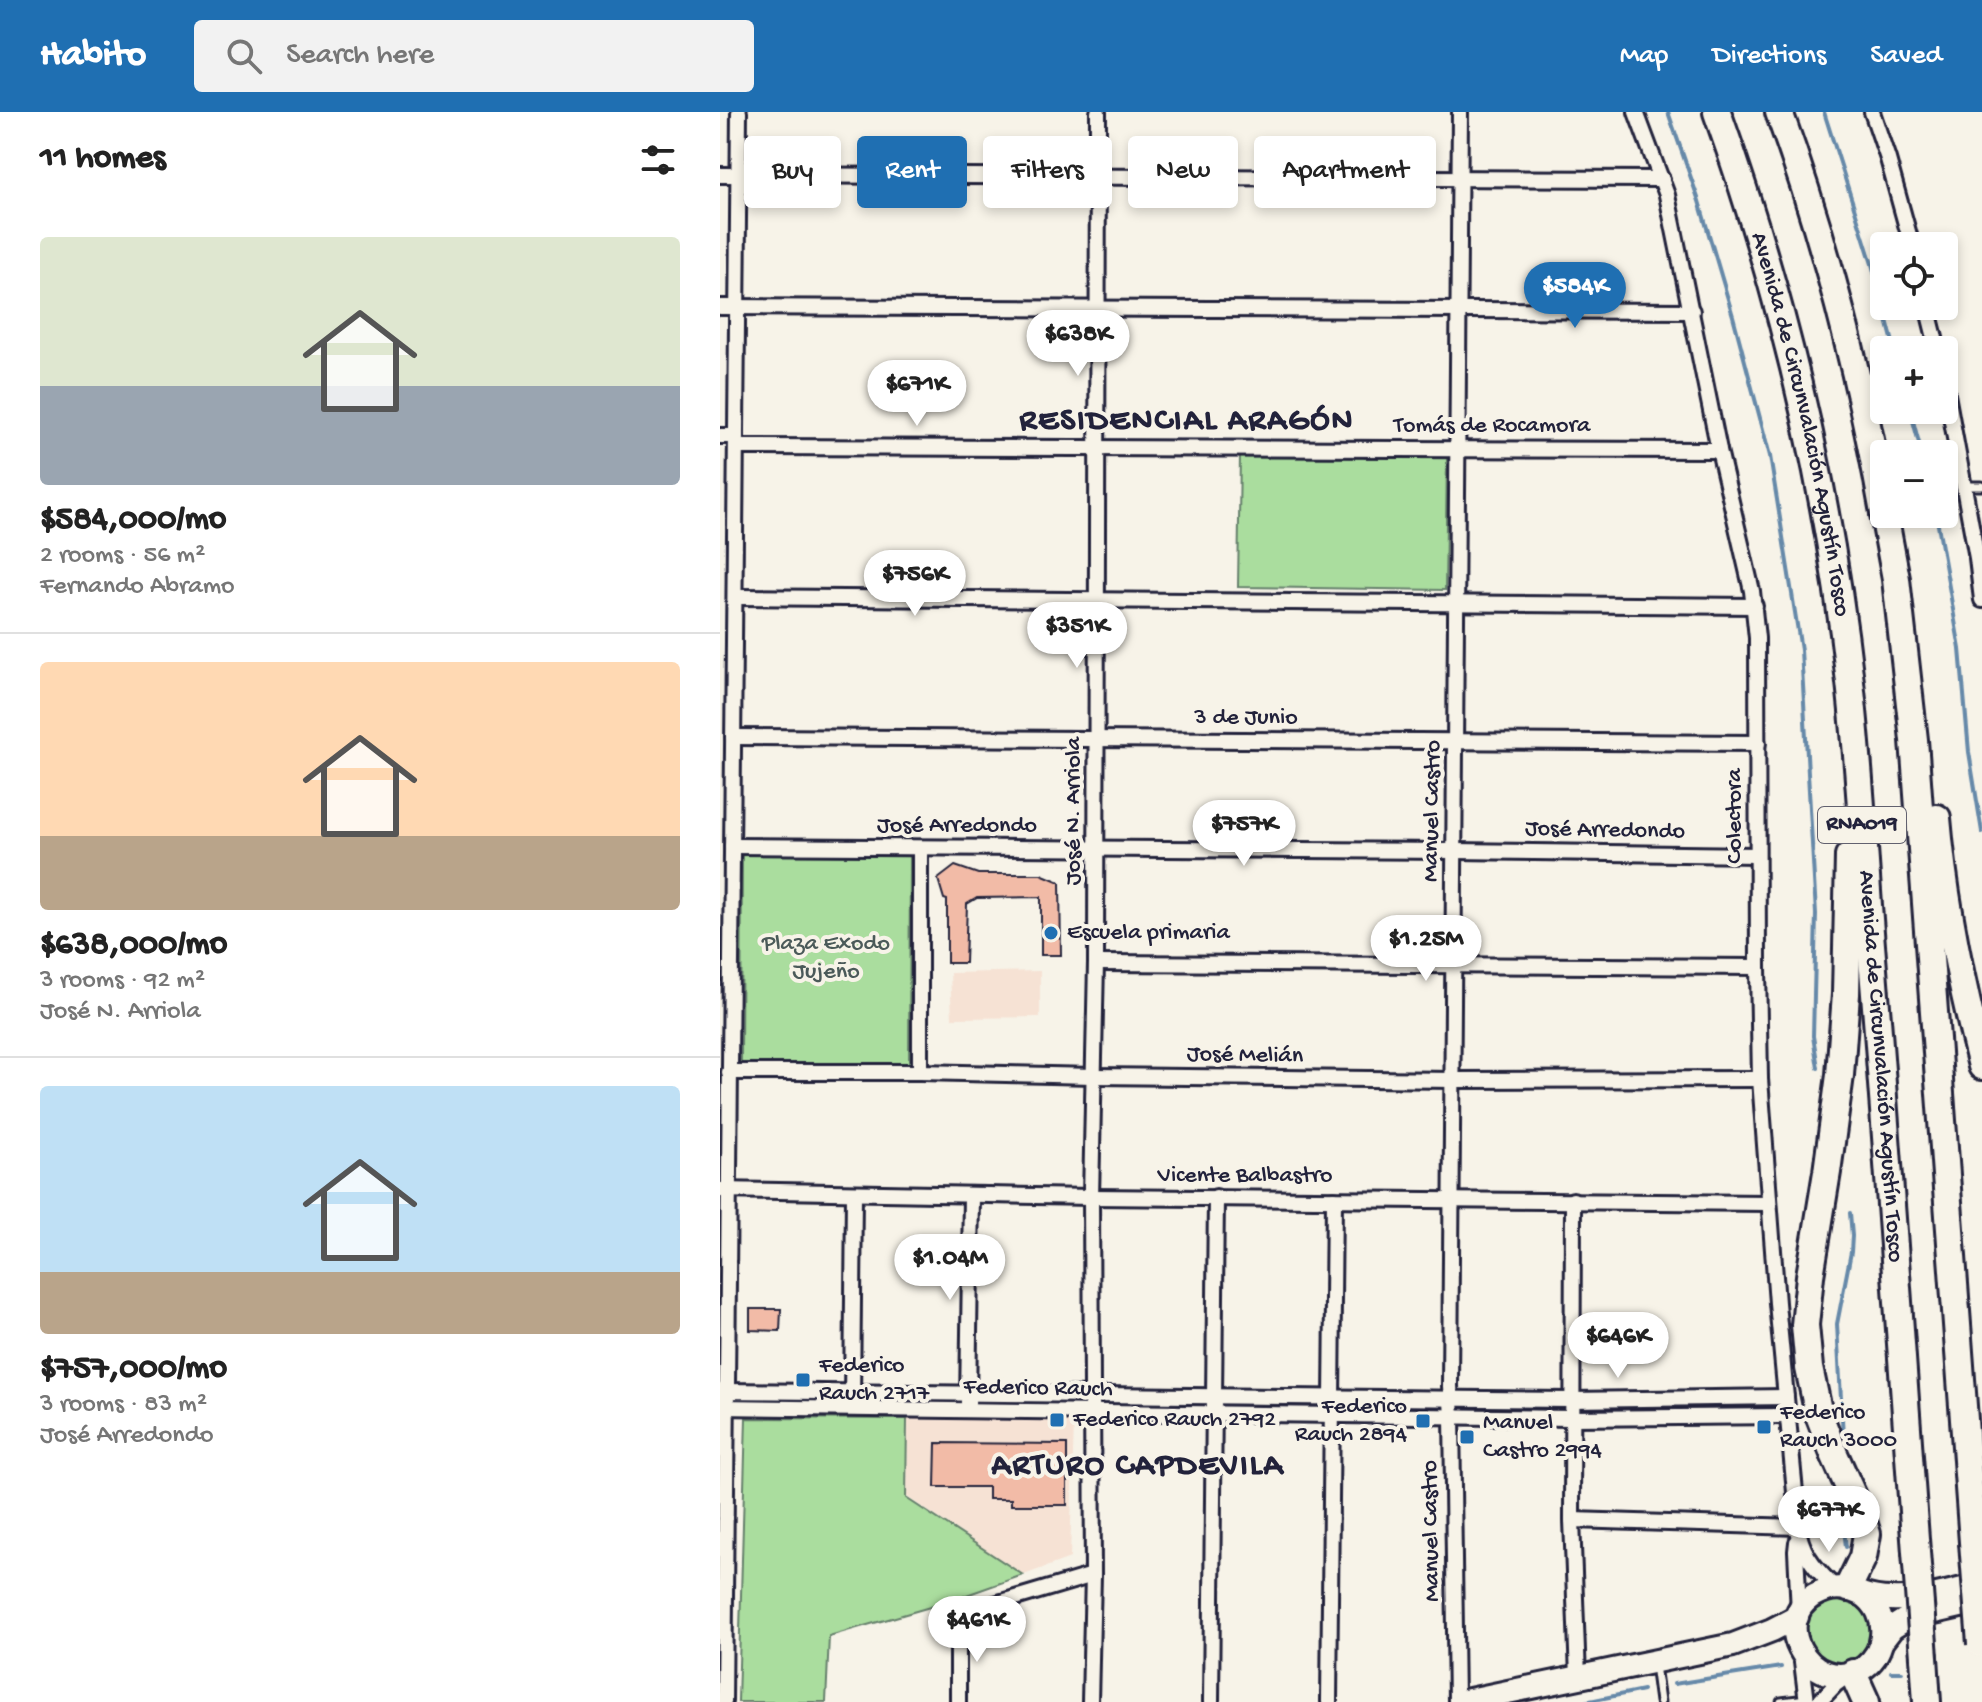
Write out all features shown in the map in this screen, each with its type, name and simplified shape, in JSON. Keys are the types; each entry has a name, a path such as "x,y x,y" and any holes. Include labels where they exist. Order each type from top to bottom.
{"highway":[{"name":"Avenida de Circunvalación Agustín Tosco","path":"1717,112 1759,237 1810,438 1831,549 1850,682 1927,1702"},
{"name":"RNA019","path":"1779,112 1835,293 1870,442"},
{"name":"RNA019","path":"1887,528 1914,740 1981,1652"},
{"path":"1892,528 1910,573 1946,896 1957,960 1982,1066"},
{"path":"1848,1590 1863,1557 1867,1534 1819,1415 1809,1368 1805,1325 1842,1050 1849,919 1848,868 1858,760"},
{"path":"1852,1674 1866,1702"}],"main road":[{"path":"1848,1590 1875,1606 1883,1628 1882,1641 1871,1662 1852,1674 1834,1675 1811,1666 1800,1652 1795,1638 1798,1615 1807,1600 1815,1594 1848,1590 1890,1599 1912,1599 1982,1584"},
{"path":"1882,1641 1892,1628 1908,1618 1982,1601"},
{"path":"1458,1702 1733,1645 1772,1630 1798,1615"},
{"path":"1733,1645 1775,1645 1800,1652"}],"street":[{"path":"724,1702 723,1407 729,1072 725,1042 726,929 732,846 726,824 733,737 727,716 735,597 728,568 736,442 739,112"},
{"name":"José N. Arriola","path":"1098,112 1098,136"},
{"name":"Manuel Castro","path":"1458,1702 1450,1386 1460,112"},
{"name":"Colectora","path":"1636,112 1662,179 1755,606 1760,1079 1787,1416 1802,1547 1807,1557 1848,1590"},
{"path":"1872,112 1908,232"},
{"path":"720,175 983,176"},
{"path":"1112,176 1662,179"},
{"name":"José N. Arriola","path":"1090,1702 1093,1575 1091,1197 1096,963 1097,208"},
{"path":"720,307 1692,311"},
{"path":"1953,424 1979,558 1982,600"},
{"name":"Tomás de Rocamora","path":"720,436 736,442 1097,448 1719,450"},
{"path":"735,597 1755,606"},
{"name":"3 de Junio","path":"733,737 1758,743"},
{"name":"José Arredondo","path":"732,846 1757,855"},
{"path":"920,848 920,1072"},
{"path":"1096,963 1758,967"},
{"name":"José Melián","path":"729,1072 1454,1080 1760,1079"},
{"name":"Vicente Balbastro","path":"725,1190 1091,1197 1769,1203"},
{"path":"852,1409 854,1194"},
{"path":"968,1410 971,1195"},
{"path":"1211,1702 1216,1197"},
{"path":"1329,1702 1334,1199"},
{"path":"1573,1200 1572,1520 1578,1677"},
{"name":"Federico Rauch","path":"724,1391 1571,1400 1786,1397"},
{"name":"Federico Rauch","path":"723,1407 1571,1418 1787,1416"},
{"path":"1572,1520 1798,1530"},
{"name":"Colectora","path":"1798,1530 1798,1615"},
{"path":"958,1702 958,1626 961,1617 968,1612 1093,1575"},
{"path":"1800,1652 1811,1701 1852,1674"}],"lane":[{"path":"1964,486 1982,486"},
{"path":"1655,1661 1660,1702"},
{"path":"1781,1702 1811,1701"}],"shaded area":[{"path":"1040,971 1040,1017 952,1018 950,973"},
{"path":"908,1419 1074,1421 1070,1558 1024,1575 907,1497"}],"green space":[{"path":"1240,455 1447,458 1445,590 1238,587"},
{"name":"Plaza Exodo Jujeño","path":"910,852 909,1067 741,1063 742,853"},
{"path":"746,1418 907,1419 906,1498 1023,1575 944,1603 829,1636 826,1702 738,1702"},
{"path":"1839,1599 1852,1602 1862,1609 1869,1619 1872,1632 1869,1645 1862,1655 1852,1662 1839,1665 1826,1662 1816,1655 1809,1645 1806,1632 1809,1619 1816,1609 1826,1602"}],"building":[{"name":"Escuela primaria","path":"955,866 978,874 1041,874 1060,882 1061,955 1041,955 1041,897 977,898 967,904 965,963 947,963 947,900 938,879"},
{"path":"750,1309 781,1309 780,1331 750,1330"},
{"path":"936,1443 1067,1444 1067,1505 1011,1505 1011,1499 988,1499 988,1487 935,1487"}],"waterway":[{"path":"1668,112 1699,201 1770,456 1801,650 1816,914 1813,1036 1818,1068"},
{"path":"1824,112 1891,336"},
{"path":"1914,424 1918,440"},
{"path":"1938,528 1960,649 1969,752 1982,832"},
{"path":"1843,1437 1837,1324 1851,1252 1850,1213"},
{"path":"1842,1511 1846,1547"},
{"path":"1674,1684 1781,1667"},
{"path":"1891,1672 1902,1672"},
{"path":"1585,1702 1643,1690"}],"place":[{"name":"Escuela primaria","path":"1051,933"},
{"name":"Federico Rauch 2717","path":"803,1380"},
{"name":"Federico Rauch 2792","path":"1057,1420"},
{"name":"Federico Rauch 2894","path":"1423,1421"},
{"name":"Federico Rauch 3000","path":"1764,1427"},
{"name":"Manuel Castro 2994","path":"1467,1437"}],"district":[{"name":"RESIDENCIAL ARAGÓN","path":"1187,422"},
{"name":"ARTURO CAPDEVILA","path":"1138,1467"}]}
